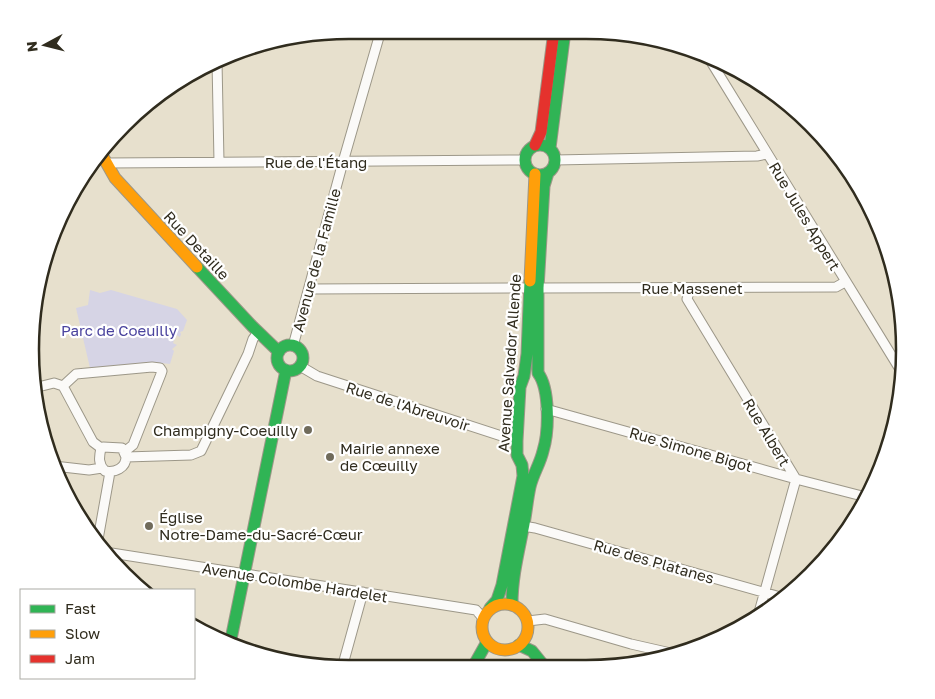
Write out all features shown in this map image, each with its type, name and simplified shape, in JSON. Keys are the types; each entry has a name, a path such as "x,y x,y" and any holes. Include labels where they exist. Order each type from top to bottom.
{"main road":[{"path":"548,173 542,175 535,174 528,168 525,160 528,151 535,145 541,132 553,39"},
{"path":"550,148 564,39"},
{"path":"535,145 540,144 550,148 553,151 555,160"},
{"name":"Rue Detaille","path":"105,158 115,178 258,332 279,352"},
{"name":"Avenue Salvador Allende","path":"490,608 497,600 502,585 521,485 522,465 517,455 520,387 524,376 527,354 544,186 548,173 554,167 555,160"},
{"name":"Avenue Salvador Allende","path":"512,604 512,587 523,526 536,465 543,449 546,409 543,378 538,374 534,288 535,174"},
{"path":"288,345 293,346 298,348 303,356 300,366 296,369 286,370 281,368 278,362 279,352 288,345"},
{"path":"231,637 286,370"},
{"path":"524,376 529,373 538,374"},
{"path":"522,465 529,468 536,465"},
{"path":"504,603 512,604 519,608 528,621 527,634 519,645 506,650 492,647 481,630 483,618 490,608 504,603"},
{"path":"478,660 487,642"},
{"path":"519,645 532,652 539,660"}],"street":[{"name":"Avenue de la Famille","path":"293,346 378,39"},
{"name":"Rue Jules Appert","path":"714,67 896,363"},
{"path":"217,69 218,162"},
{"path":"555,160 757,156 767,154"},
{"name":"Rue de l'Étang","path":"107,155 218,162 525,160"},
{"name":"Rue Massenet","path":"310,289 690,289 836,287 845,282"},
{"name":"Rue Albert","path":"690,289 686,299 796,479 761,606"},
{"path":"125,454 191,455 201,451 248,354 252,339 258,332"},
{"name":"Rue de l'Abreuvoir","path":"300,366 317,376 517,441"},
{"path":"62,467 106,470 124,466 125,454 132,444 162,371 160,368 152,367 76,374 63,386"},
{"path":"41,386 54,383 63,386 93,442 101,448 122,448 125,454"},
{"name":"Rue Simone Bigot","path":"546,409 860,495"},
{"path":"99,534 106,470 98,459 101,448"},
{"name":"Rue des Platanes","path":"523,526 775,596"},
{"name":"Avenue Colombe Hardelet","path":"116,554 476,610 483,618"},
{"path":"344,660 363,592"},
{"path":"528,621 545,619 630,644 661,651"}],"green space":[{"name":"Parc de Coeuilly","path":"90,290 100,293 111,290 177,309 187,320 183,331 180,332 180,337 176,335 173,343 177,345 172,349 174,351 170,364 152,362 90,368 76,308 88,305"}],"traffic: fast":[{"path":"550,148 564,39"},
{"path":"540,145 551,149 555,160 551,171 540,175 529,171 525,160 529,149 540,145"},
{"path":"512,604 514,575 530,487 542,456 547,422 545,389 538,373 538,288 544,186 548,173"},
{"path":"197,267 279,352"},
{"path":"490,608 497,600 502,585 523,476 522,465 517,455 517,441 520,387 524,376 527,354 530,281"},
{"path":"290,345 299,349 303,358 299,367 290,371 281,367 277,358 281,349 290,345"},
{"path":"231,637 286,370"},
{"path":"477,660 487,642"},
{"path":"519,645 532,651 539,660"}],"traffic: slow":[{"path":"104,159 115,178 197,267"},
{"path":"530,281 535,174"},
{"path":"500,604 510,604 522,610 527,618 528,627 527,636 522,644 514,649 500,650 492,647 485,640 482,632 482,622 485,614 492,607 500,604"}],"traffic: jam":[{"path":"535,145 541,132 553,39"}],"place":[{"name":"Champigny-Coeuilly","path":"308,430"},
{"name":"Mairie annexe de Cœuilly","path":"330,457"},
{"name":"Église Notre-Dame-du-Sacré-Cœur","path":"149,526"}]}
